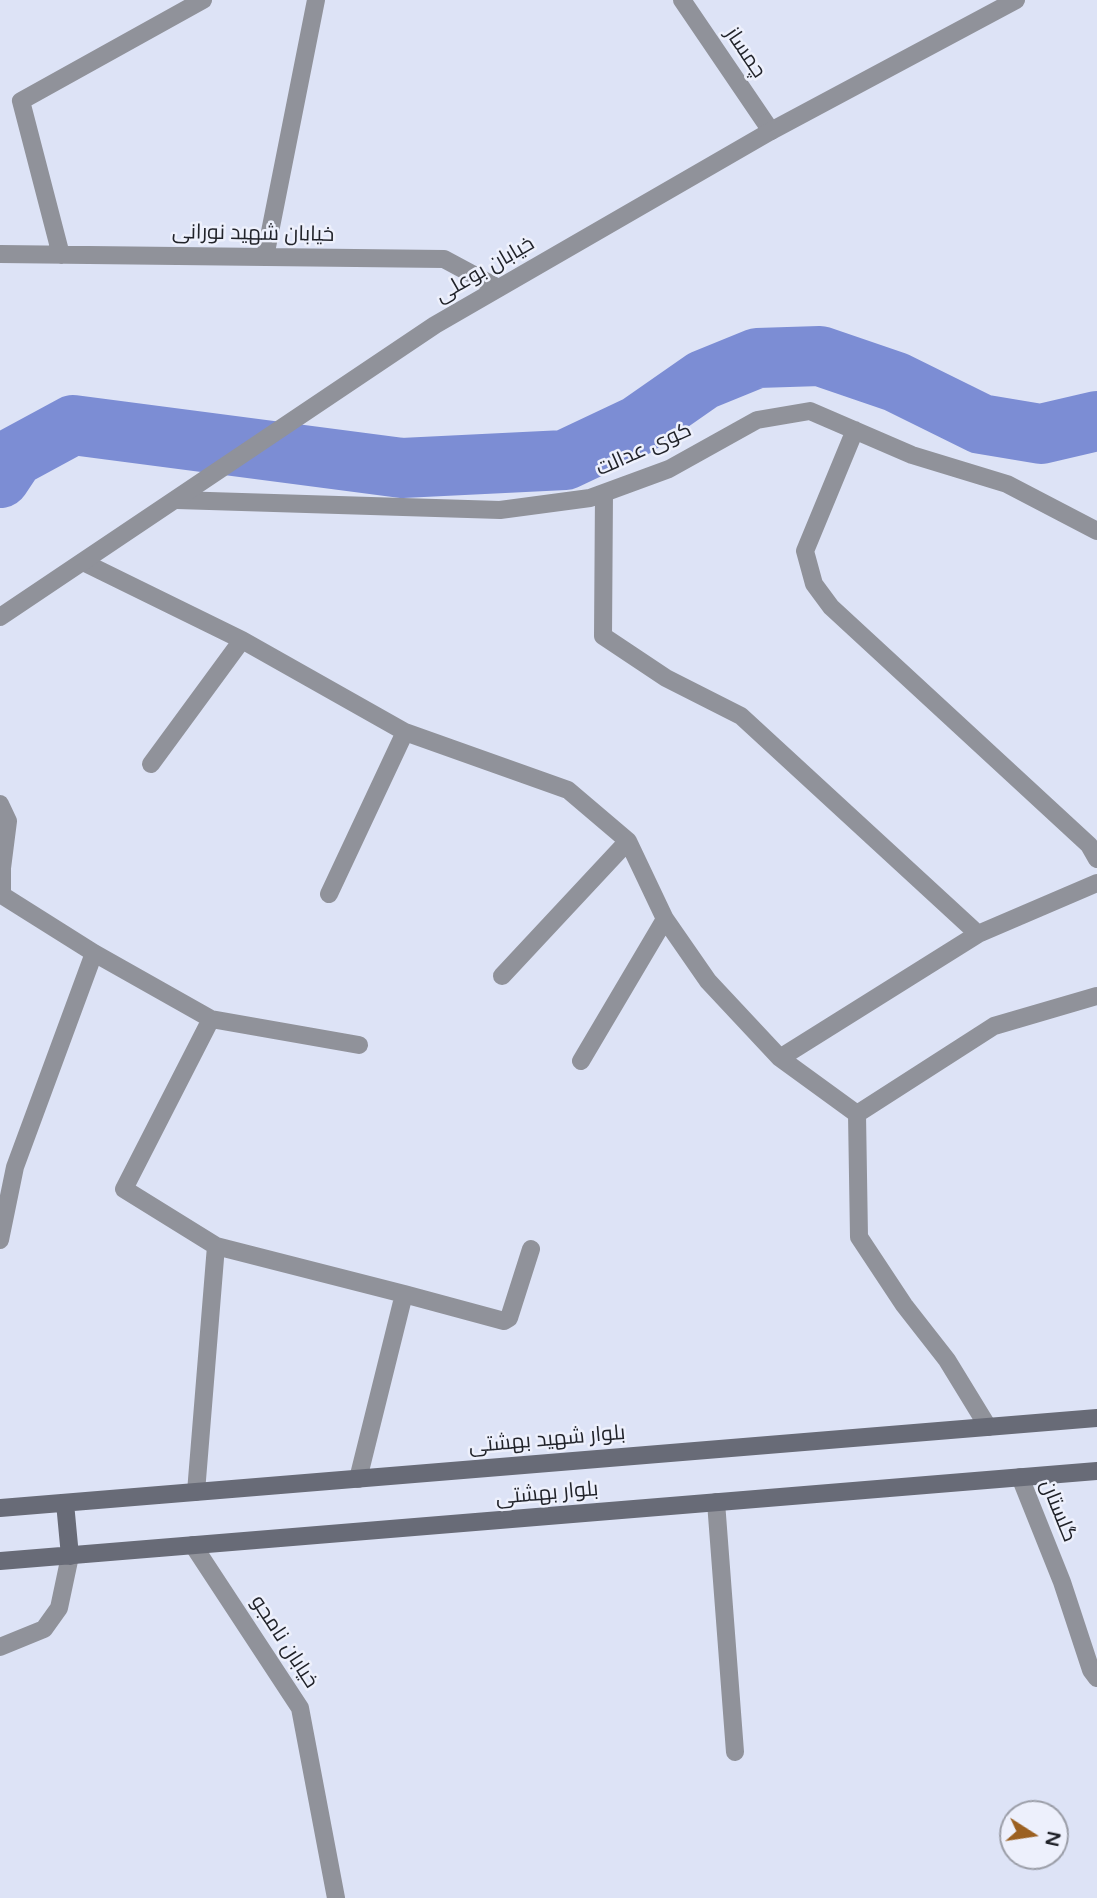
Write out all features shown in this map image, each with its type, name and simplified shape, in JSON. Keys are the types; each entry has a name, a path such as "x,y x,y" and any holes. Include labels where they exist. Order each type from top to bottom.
{"main road":[{"name":"بلوار شهید بهشتی","path":"0,1508 1097,1418"},
{"name":"بلوار بهشتی","path":"0,1561 1097,1471"},
{"path":"65,1503 70,1556"}],"street":[{"path":"61,255 21,101 203,0"},
{"path":"265,257 316,0"},
{"name":"چمساز","path":"682,0 771,131"},
{"name":"خیابان بوعلی","path":"0,617 435,325 771,131 1016,0"},
{"name":"خیابان شهید نورانی","path":"0,254 444,259 498,288"},
{"name":"کوی عدالت","path":"179,499 500,510 590,498 669,468 757,420 810,411 912,455 1007,484 1097,531"},
{"path":"855,430 805,551 814,584 831,607 1094,848"},
{"path":"604,493 603,636 666,678 741,716 978,934"},
{"path":"83,562 242,640 405,732 568,790 628,841 665,919 708,981 780,1058 857,1114"},
{"path":"151,764 242,640"},
{"path":"329,894 405,732"},
{"path":"0,804 8,821 2,868 2,895 94,953 211,1019 359,1045"},
{"path":"502,976 628,841"},
{"path":"780,1058 978,934 1097,883"},
{"path":"581,1061 665,919"},
{"path":"0,1240 15,1167 94,953"},
{"path":"857,1114 994,1026 1097,996"},
{"path":"211,1019 124,1189 216,1247 504,1321 509,1318 531,1249"},
{"path":"857,1114 859,1237 904,1305 947,1360 988,1427"},
{"path":"196,1492 216,1247"},
{"path":"358,1479 404,1294"},
{"name":"گلستان","path":"1020,1478 1062,1582 1091,1670 1097,1678"},
{"path":"716,1503 735,1752"},
{"name":"خیابان نامجو","path":"194,1545 300,1708 337,1898"},
{"path":"0,1647 44,1629 59,1608 70,1556"}],"waterway":[{"path":"0,478 14,457 73,425 402,468 565,460 637,426 703,380 757,358 820,356 896,382 981,424 1041,434 1097,421"}]}
